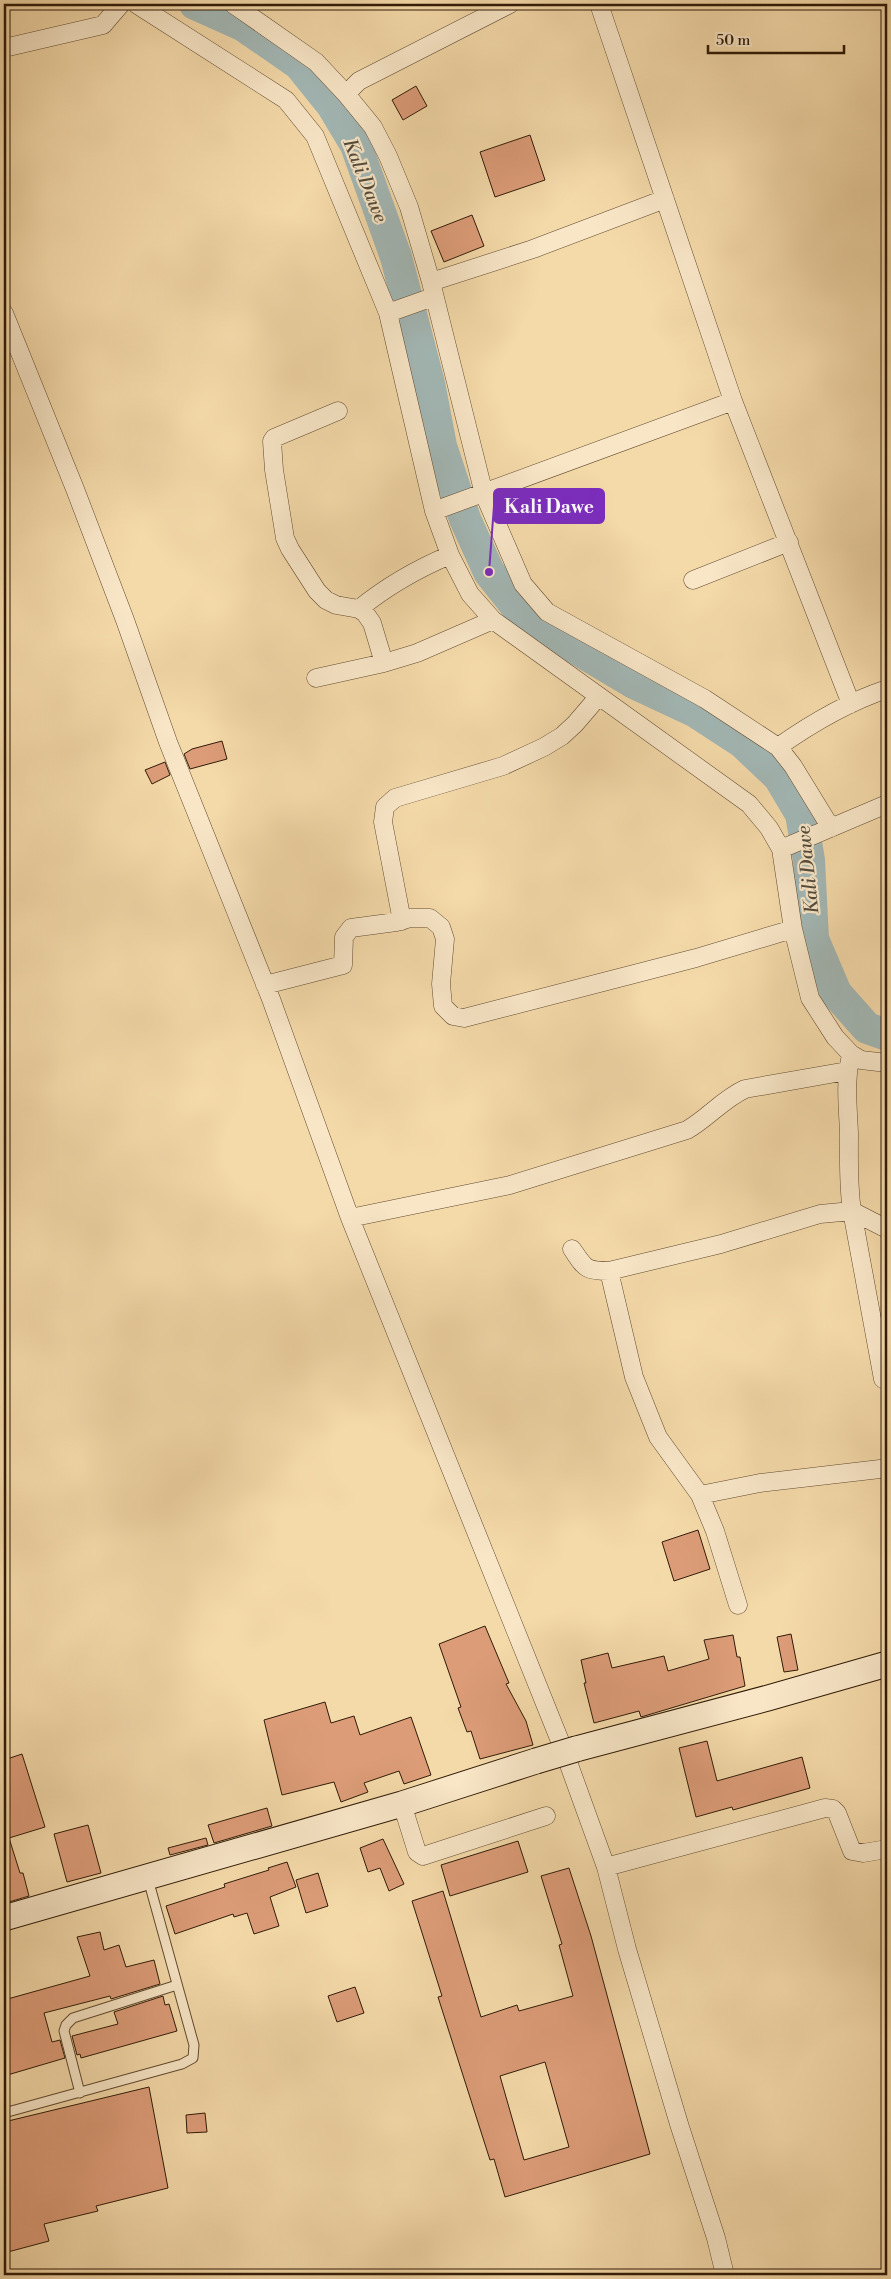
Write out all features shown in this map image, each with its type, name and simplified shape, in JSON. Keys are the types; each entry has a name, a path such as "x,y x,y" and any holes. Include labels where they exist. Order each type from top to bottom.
{"main road":[{"path":"4,1918 402,1804 576,1749 887,1664"}],"street":[{"path":"4,48 103,25 121,4"},
{"path":"136,4 286,100 302,116 315,136 388,313 441,510 450,555 470,594 493,620 748,804 769,828 789,845 793,930 810,998 835,1037 851,1054 861,1060 887,1063"},
{"path":"233,4 316,62 373,127 388,156 409,207 432,289 484,494 523,584 547,612 704,699 778,747 793,766 824,831"},
{"path":"346,94 360,81 510,4"},
{"path":"600,4 734,401 851,704"},
{"path":"388,313 432,289 665,199"},
{"path":"4,313 75,489 125,620 168,742 265,985 350,1218 564,1751 606,1867 627,1949 679,2124 716,2238 725,2275"},
{"path":"441,510 734,401"},
{"path":"338,411 274,438 272,446 274,470 285,538 294,556 317,591 326,600 336,605 359,609 365,613 372,623 384,662"},
{"path":"693,580 789,542"},
{"path":"359,609 385,588 426,565 450,555"},
{"path":"316,678 417,653 493,620"},
{"path":"778,747 807,727 851,704 887,689"},
{"path":"402,921 383,822 383,811 388,803 411,792 516,762 562,736 599,696"},
{"path":"789,845 887,804"},
{"path":"265,985 343,965 344,937 351,928 402,921 410,918 430,918 440,927 445,939 441,984 443,1006 453,1016 464,1018 696,958 793,930"},
{"path":"851,1054 848,1072 850,1193 883,1378"},
{"path":"350,1218 510,1185 686,1130 697,1124 730,1096 745,1089 848,1072"},
{"path":"572,1249 582,1264 591,1271 609,1271 722,1244 820,1214 852,1211 887,1228"},
{"path":"609,1271 634,1378 658,1436 700,1495 715,1531 738,1605"},
{"path":"700,1495 760,1483 880,1469"},
{"path":"402,1804 417,1852 423,1856 546,1816"},
{"path":"606,1867 825,1808 833,1809 837,1813 852,1851 863,1853 887,1849"}],"lane":[{"path":"4,2114 182,2064 193,2058 194,2045 147,1876"},
{"path":"80,2093 64,2031 66,2025 73,2018 177,1985"}],"building":[{"path":"416,86 427,106 403,120 392,100"},
{"path":"530,135 545,180 495,197 480,152"},
{"path":"472,215 484,246 444,262 431,231"},
{"path":"222,741 227,759 190,769 184,754 192,749"},
{"path":"165,762 170,775 152,784 145,770"},
{"path":"698,1530 710,1569 674,1581 662,1542"},
{"path":"485,1626 509,1683 506,1684 526,1721 533,1745 480,1759 471,1731 467,1732 458,1708 461,1707 439,1644"},
{"path":"791,1634 798,1670 784,1672 777,1637"},
{"path":"733,1635 737,1657 740,1657 745,1686 641,1717 639,1711 594,1723 584,1683 586,1683 581,1660 608,1653 612,1668 664,1656 668,1671 709,1659 704,1640"},
{"path":"325,1702 331,1723 354,1716 360,1735 411,1717 431,1775 404,1784 399,1771 364,1783 368,1792 341,1802 334,1782 282,1795 264,1720"},
{"path":"707,1741 717,1781 802,1757 810,1788 733,1810 732,1807 696,1817 679,1748"},
{"path":"22,1754 45,1827 9,1838 20,1873 23,1873 29,1896 9,1902 4,1882 4,1760"},
{"path":"267,1808 272,1826 214,1843 208,1825"},
{"path":"88,1825 101,1873 67,1882 54,1834"},
{"path":"206,1838 208,1845 170,1855 168,1848"},
{"path":"383,1839 404,1884 389,1891 380,1868 368,1872 360,1848"},
{"path":"518,1841 528,1872 450,1896 441,1865"},
{"path":"287,1862 296,1887 270,1897 279,1926 254,1934 247,1913 234,1917 233,1914 175,1934 166,1906 225,1887 224,1884 269,1870 268,1868"},
{"path":"569,1868 591,1936 650,2154 505,2197 494,2159 490,2160 438,1997 442,1996 412,1901 443,1891 481,2017 517,2005 519,2011 573,1996 559,1945 562,1944 541,1876","holes":["545,2062 569,2147 524,2160 500,2076"]},
{"path":"318,1873 328,1906 306,1913 296,1880"},
{"path":"100,1932 104,1950 119,1945 126,1967 154,1960 160,1984 111,1999 110,1996 44,2013 52,2042 60,2040 65,2058 4,2076 4,2000 90,1976 77,1937"},
{"path":"355,1987 364,2013 337,2022 328,1996"},
{"path":"163,1996 165,2005 169,2004 177,2031 81,2058 80,2054 77,2055 72,2036 118,2024 114,2012"},
{"path":"149,2087 168,2188 96,2206 98,2211 44,2224 49,2241 4,2253 4,2122"},
{"path":"205,2113 207,2132 187,2133 186,2115"}],"waterway":[{"name":"Kali Dawe","path":"195,4 244,26 299,64 332,105 356,145 396,257 429,383 441,446 465,519 489,572 520,611 560,639 634,683 696,712 742,742 779,777 801,814 809,860 813,939 836,993 867,1028 887,1035"}],"place":[{"name":"Kali Dawe","path":"489,572"}]}
